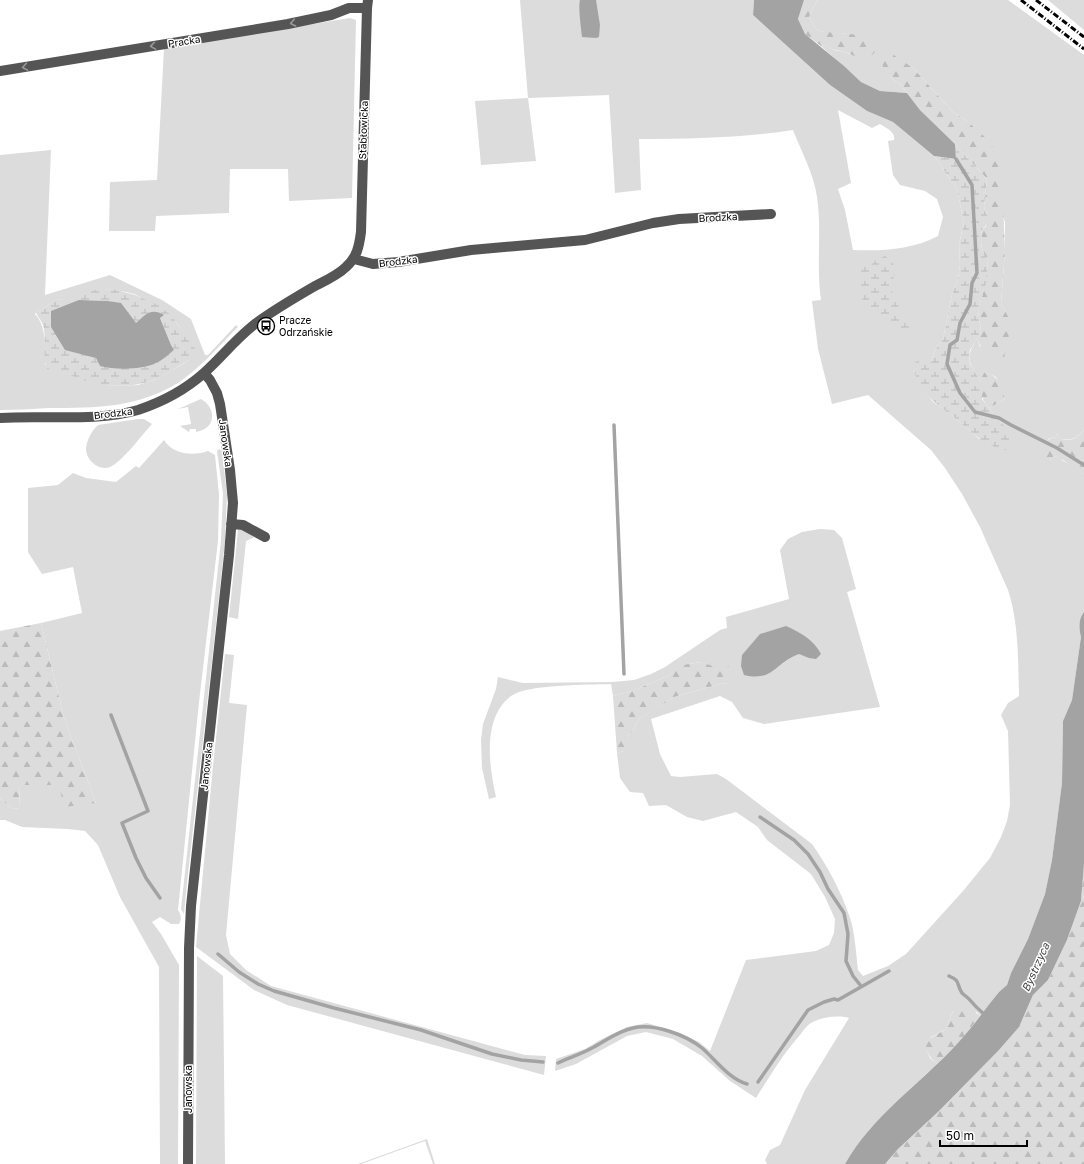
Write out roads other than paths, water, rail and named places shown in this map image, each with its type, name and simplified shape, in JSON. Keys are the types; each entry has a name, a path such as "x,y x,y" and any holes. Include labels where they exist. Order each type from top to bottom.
{"street":[{"name":"Pracka","path":"0,71 288,24 331,15 349,8 367,4"},
{"name":"Stabłowicka","path":"354,259 359,248 361,232 367,4"},
{"name":"Brodzka","path":"0,418 116,415 127,413 159,402 181,391 204,373 245,332 258,322 294,298 345,269 354,259 373,264 397,262 471,250 585,240 653,223 679,219 771,214"},
{"name":"Janowska","path":"188,1164 189,948 191,906 228,563 233,503 230,470 220,404 217,393 210,380 204,373"},
{"path":"231,524 243,525 265,538"}],"water":[{"path":"580,0 596,0 600,25 599,37 582,37 579,12"},
{"path":"754,0 804,0 798,19 805,34 861,82 880,91 907,93 920,110 955,144 956,159 934,156 893,122 867,111 830,85 753,15"},
{"path":"79,300 121,303 136,323 148,313 155,312 164,315 160,318 174,350 156,363 143,367 121,369 100,366 96,358 65,350 51,327 51,311"},
{"name":"Bystrzyca","path":"1084,612 1084,864 1081,901 1067,940 1048,980 1033,995 1019,1027 999,1050 939,1111 898,1149 885,1164 845,1164 856,1147 883,1115 943,1059 973,1025 999,992 1007,985 1011,973 1028,939 1045,894 1052,860 1062,783 1063,721 1072,700 1081,637 1079,627"},
{"path":"786,626 806,637 814,644 821,654 816,659 799,654 784,662 768,674 762,676 744,675 741,666 742,655 760,634"}],"waterway":[{"path":"956,159 972,185 977,273 972,283 970,304 960,323 957,340 950,345 947,364 960,393 975,412 999,418 1057,448 1084,465"},
{"path":"614,425 624,674"},
{"path":"111,715 148,811 122,823 146,878 160,898"},
{"path":"760,817 794,840 808,854 820,872 828,889 844,913 848,934 846,961 853,976 861,986"},
{"path":"218,954 239,972 258,984 274,991 421,1030 492,1054 521,1060 543,1062"},
{"path":"758,1082 808,1010 824,1002 834,999 838,1000 889,971"},
{"path":"949,976 958,983 962,993 985,1015"},
{"path":"558,1063 588,1050 622,1031 633,1028 650,1027 669,1031 695,1043 734,1078 747,1084"}],"railway":[{"path":"1021,0 1084,49"},
{"path":"1036,0 1084,37"}],"place":[{"name":"Pracze Odrzańskie","path":"266,326"}]}
